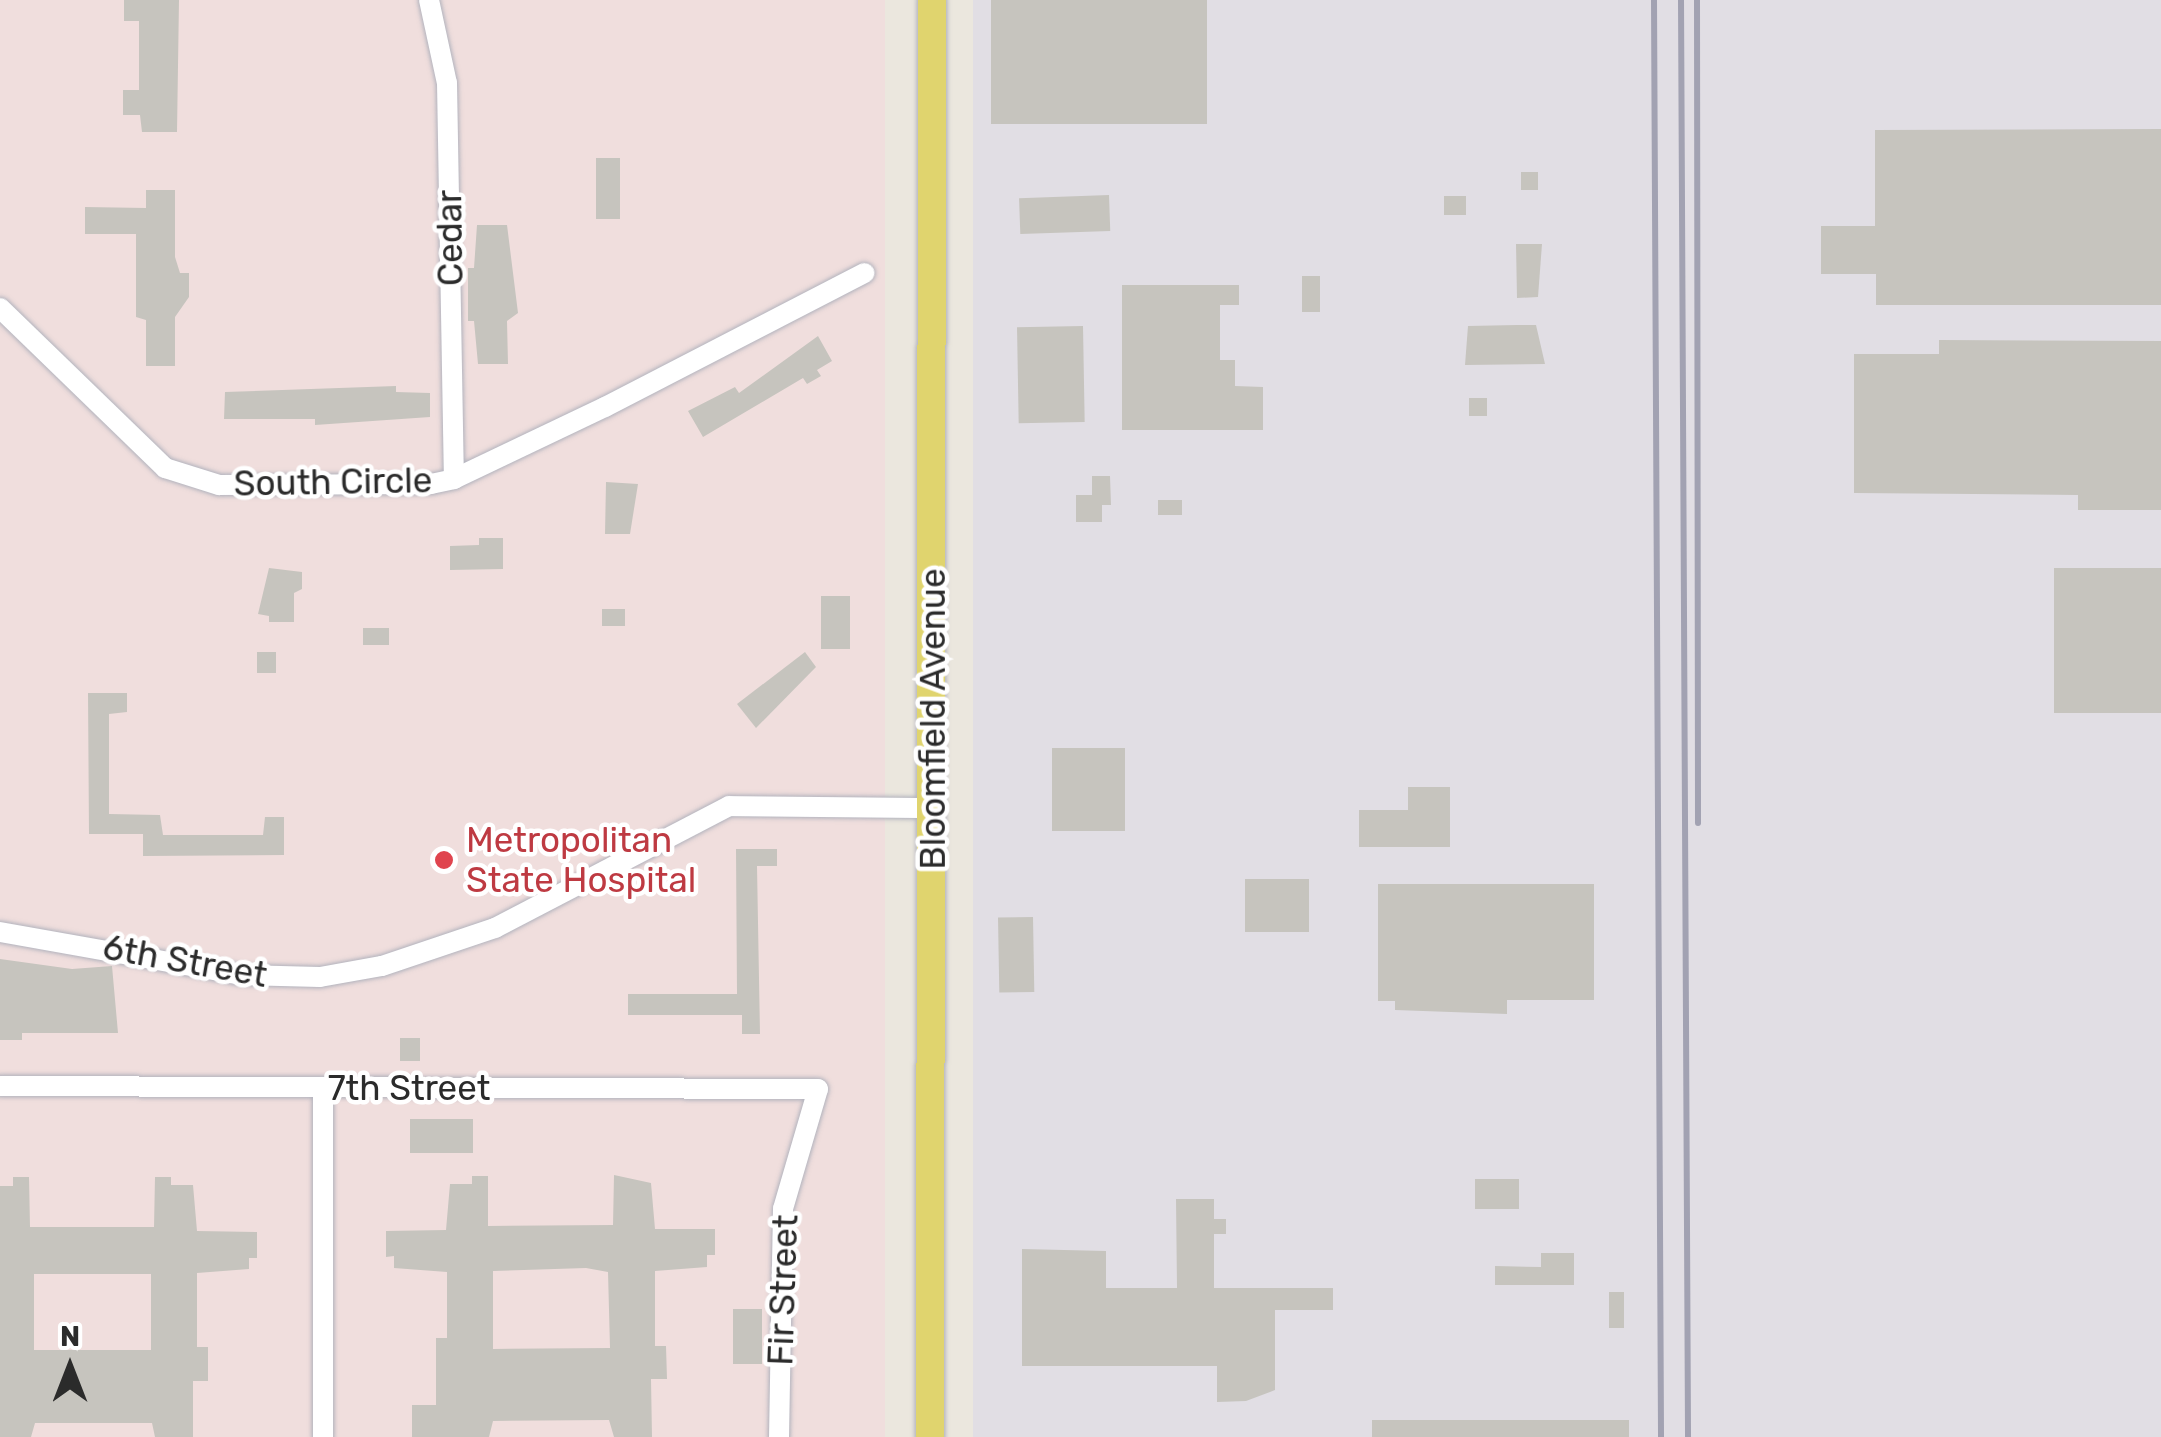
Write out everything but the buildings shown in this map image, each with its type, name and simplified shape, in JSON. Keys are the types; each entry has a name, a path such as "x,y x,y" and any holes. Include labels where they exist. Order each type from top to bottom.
{"main road":[{"name":"Bloomfield Avenue","path":"930,1437 934,808 932,0"}],"street":[{"name":"Cedar","path":"429,0 447,83 454,480"},
{"name":"South Circle","path":"0,308 135,444 190,478 219,485 454,480 865,273"},
{"name":"6th Street","path":"0,932 241,975 320,977 382,966 495,928 729,806 934,808"},
{"name":"7th Street","path":"0,1086 818,1088"},
{"path":"322,1087 323,1437"},
{"name":"Fir Street","path":"779,1437 783,1209 818,1088"}],"shaded area":[{"name":"Metropolitan State Hospital","path":"0,0 885,0 885,1437 0,1437"},
{"path":"973,0 2161,0 2161,1437 973,1437"}],"railway":[{"path":"1654,0 1661,1437"},
{"path":"1681,0 1688,1437"},
{"path":"1697,0 1698,823"}],"place":[{"name":"Metropolitan State Hospital","path":"444,860"}]}
